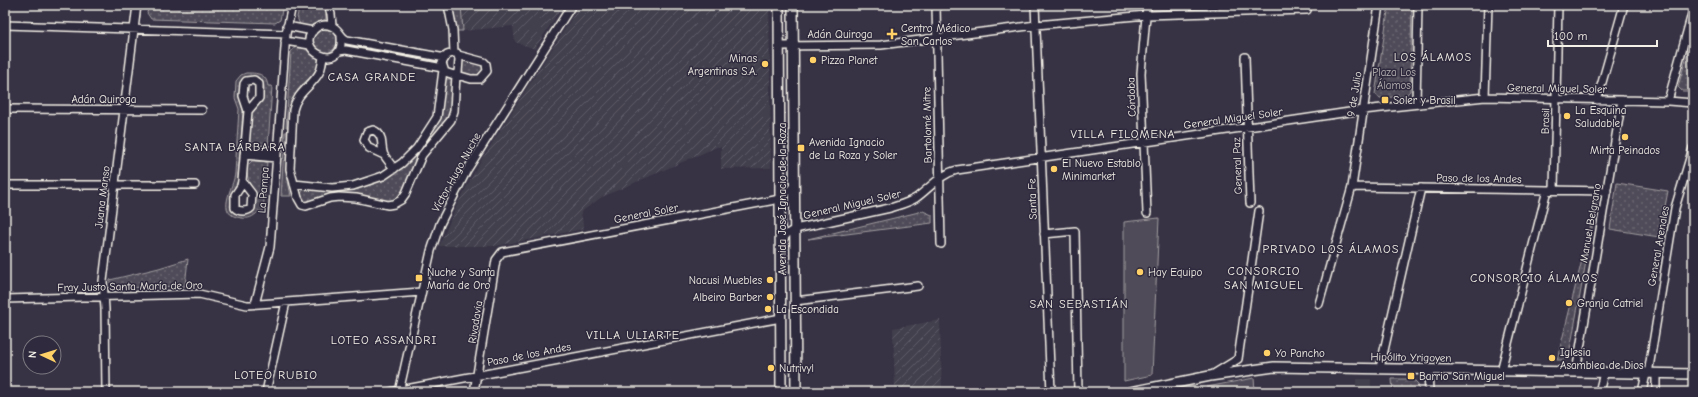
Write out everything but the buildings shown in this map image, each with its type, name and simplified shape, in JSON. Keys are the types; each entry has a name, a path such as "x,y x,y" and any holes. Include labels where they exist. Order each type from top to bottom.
{"main road":[{"name":"Avenida José Ignacio de la Roza","path":"778,5 781,392"},
{"name":"Avenida José Ignacio de la Roza","path":"793,5 796,392"},
{"name":"Hipólito Yrigoyen","path":"1131,392 1210,376 1274,367 1693,374"}],"street":[{"name":"Juana Manso","path":"106,392 103,281 137,5"},
{"name":"La Pampa","path":"255,304 270,247 285,37 292,5"},
{"path":"328,5 331,14 332,26"},
{"path":"323,57 319,73 296,100 293,110 290,164 298,198 304,206 309,206 339,197 356,198 388,205 398,202 406,193 422,155 451,120 454,111 456,54 454,30 448,5"},
{"name":"Víctor Hugo Nuche","path":"399,391 435,237 467,170 572,5"},
{"name":"Bartolomé Mitre","path":"936,5 941,244"},
{"name":"Santa Fe","path":"1035,5 1052,392"},
{"name":"Córdoba","path":"1147,5 1141,74 1147,213"},
{"name":"9 de Julio","path":"1318,304 1352,187 1379,5"},
{"path":"1416,104 1418,5"},
{"path":"1485,97 1488,5"},
{"name":"Brasil","path":"1501,371 1551,190 1556,99 1558,5"},
{"path":"1597,100 1624,5"},
{"name":"Adán Quiroga","path":"779,46 881,45 1036,25 1147,14 1227,8 1307,8"},
{"path":"1668,101 1693,10"},
{"path":"5,25 134,29 285,37 310,45"},
{"path":"287,26 313,31"},
{"path":"339,51 342,42 341,37 339,32 332,26 320,26 313,31 310,37 310,45 314,52 323,57 334,55 339,51 346,50 443,69 448,74 476,80 483,77 487,71 486,64 484,62 456,54 450,53 444,57 440,57 347,40 341,37"},
{"path":"294,184 332,188 353,186 383,176 413,153 435,121 439,104 443,69 442,63 444,57"},
{"name":"General Paz","path":"1245,57 1250,203"},
{"name":"General Miguel Soler","path":"780,243 787,234 795,229 904,204 920,194 946,173 957,170 1247,126 1363,110 1485,97 1691,101"},
{"name":"Manuel Belgrano","path":"1576,372 1622,100"},
{"name":"Adán Quiroga","path":"5,109 202,110"},
{"path":"242,181 248,111"},
{"path":"279,129 292,130"},
{"name":"General Arenales","path":"1650,374 1675,208 1693,148"},
{"path":"245,152 277,155"},
{"path":"384,155 394,169"},
{"path":"1685,177 1693,178"},
{"path":"5,185 195,185"},
{"path":"780,199 794,186"},
{"name":"Paso de los Andes","path":"1352,187 1607,191"},
{"path":"1380,368 1421,188"},
{"name":"General Soler","path":"498,256 503,251 780,199"},
{"path":"1210,376 1238,359 1259,211"},
{"path":"1044,234 1075,231 1078,392"},
{"name":"Rivadavia","path":"474,392 496,260 498,256"},
{"path":"795,301 918,286"},
{"name":"Fray Justo Santa María de Oro","path":"5,299 199,294 247,305 421,292"},
{"path":"266,392 286,302"},
{"name":"Paso de los Andes","path":"390,392 781,318"},
{"path":"1428,369 1428,392"},
{"path":"1599,392 1604,373"},
{"path":"1642,392 1650,374"},
{"path":"1650,374 1656,392"}],"shaded area":[{"path":"461,5 563,5 535,49 515,42 513,26 463,31"},
{"path":"580,5 769,5 771,168 721,169 721,147 717,147 602,197 581,212 584,229 496,246 439,246 457,205 478,165"},
{"path":"940,320 942,392 906,392 906,390 895,390 893,328"},
{"path":"1356,379 1371,379 1371,392 1356,392"}],"green space":[{"path":"149,5 283,5 280,20 275,23 151,19 147,13"},
{"path":"300,5 325,5 326,19 310,26 300,25 297,17"},
{"path":"452,5 461,5 463,31 457,31"},
{"name":"Plaza Los Álamos","path":"1389,5 1412,5 1410,91 1405,96 1380,98 1375,94"},
{"path":"325,29 334,32 337,41 334,50 325,53 316,50 313,41 316,32"},
{"path":"1693,34 1693,91 1682,91 1678,87"},
{"path":"346,43 435,60 436,62 345,46"},
{"path":"296,46 309,49 319,60 313,74 295,94 291,108 289,126 286,127 291,52"},
{"path":"463,59 481,64 483,68 481,73 475,76 461,74"},
{"path":"246,73 254,73 263,76 268,86 272,86 268,146 254,145 249,141 251,115 263,95 264,85 261,79 256,77 245,77 240,82 239,97 243,110 238,181 232,193 231,207 234,213 246,215 253,212 255,199 248,179 247,166 252,161 267,162 263,212 258,212 251,217 244,218 233,216 229,212 227,200 235,173 239,109 235,98 236,81 241,75"},
{"path":"445,79 451,79 453,82 449,117 420,153 409,176 403,194 395,201 387,202 360,195 307,203 304,202 300,195 304,189 345,190 360,187 382,179 437,122"},
{"path":"285,132 289,132 286,171 291,196 281,196"},
{"path":"1617,183 1668,191 1659,237 1610,229"},
{"path":"1597,200 1569,356 1564,360 1557,360"},
{"path":"923,211 932,215 932,223 808,239"},
{"name":"Hay Equipo","path":"1159,218 1152,375 1124,381 1124,222"},
{"path":"188,259 185,286 116,288 110,283 110,280"},
{"path":"1254,378 1255,392 1208,392 1207,387"},
{"path":"1392,379 1413,379 1418,384 1419,392 1393,392"}],"place":[{"name":"Centro Médico San Carlos","path":"892,34"},
{"name":"Pizza Planet","path":"813,60"},
{"name":"Minas Argentinas S.A.","path":"765,64"},
{"name":"Soler y Brasil","path":"1385,100"},
{"name":"La Esquina Saludable","path":"1567,116"},
{"name":"Mirta Peinados","path":"1625,137"},
{"name":"Avenida Ignacio de La Roza y Soler","path":"801,148"},
{"name":"El Nuevo Establo Minimarket","path":"1054,169"},
{"name":"Hay Equipo","path":"1140,272"},
{"name":"Nuche y Santa María de Oro","path":"419,278"},
{"name":"Nacusi Muebles","path":"770,280"},
{"name":"Albeiro Barber","path":"770,297"},
{"name":"Granja Catriel","path":"1569,303"},
{"name":"La Escondida","path":"768,309"},
{"name":"Yo Pancho","path":"1267,353"},
{"name":"Iglesia Asamblea de Dios","path":"1552,358"},
{"name":"Nutrivyl","path":"771,368"},
{"name":"Barrio San Miguel","path":"1411,376"}],"district":[{"name":"LOS ÁLAMOS","path":"1433,57"},
{"name":"CASA GRANDE","path":"372,77"},
{"name":"VILLA FILOMENA","path":"1123,134"},
{"name":"SANTA BÁRBARA","path":"235,147"},
{"name":"PRIVADO LOS ÁLAMOS","path":"1331,249"},
{"name":"CONSORCIO SAN MIGUEL","path":"1264,278"},
{"name":"CONSORCIO ÁLAMOS","path":"1534,278"},
{"name":"SAN SEBASTIÁN","path":"1079,304"},
{"name":"VILLA ULIARTE","path":"633,335"},
{"name":"LOTEO ASSANDRI","path":"384,340"},
{"name":"LOTEO RUBIO","path":"276,375"}]}
